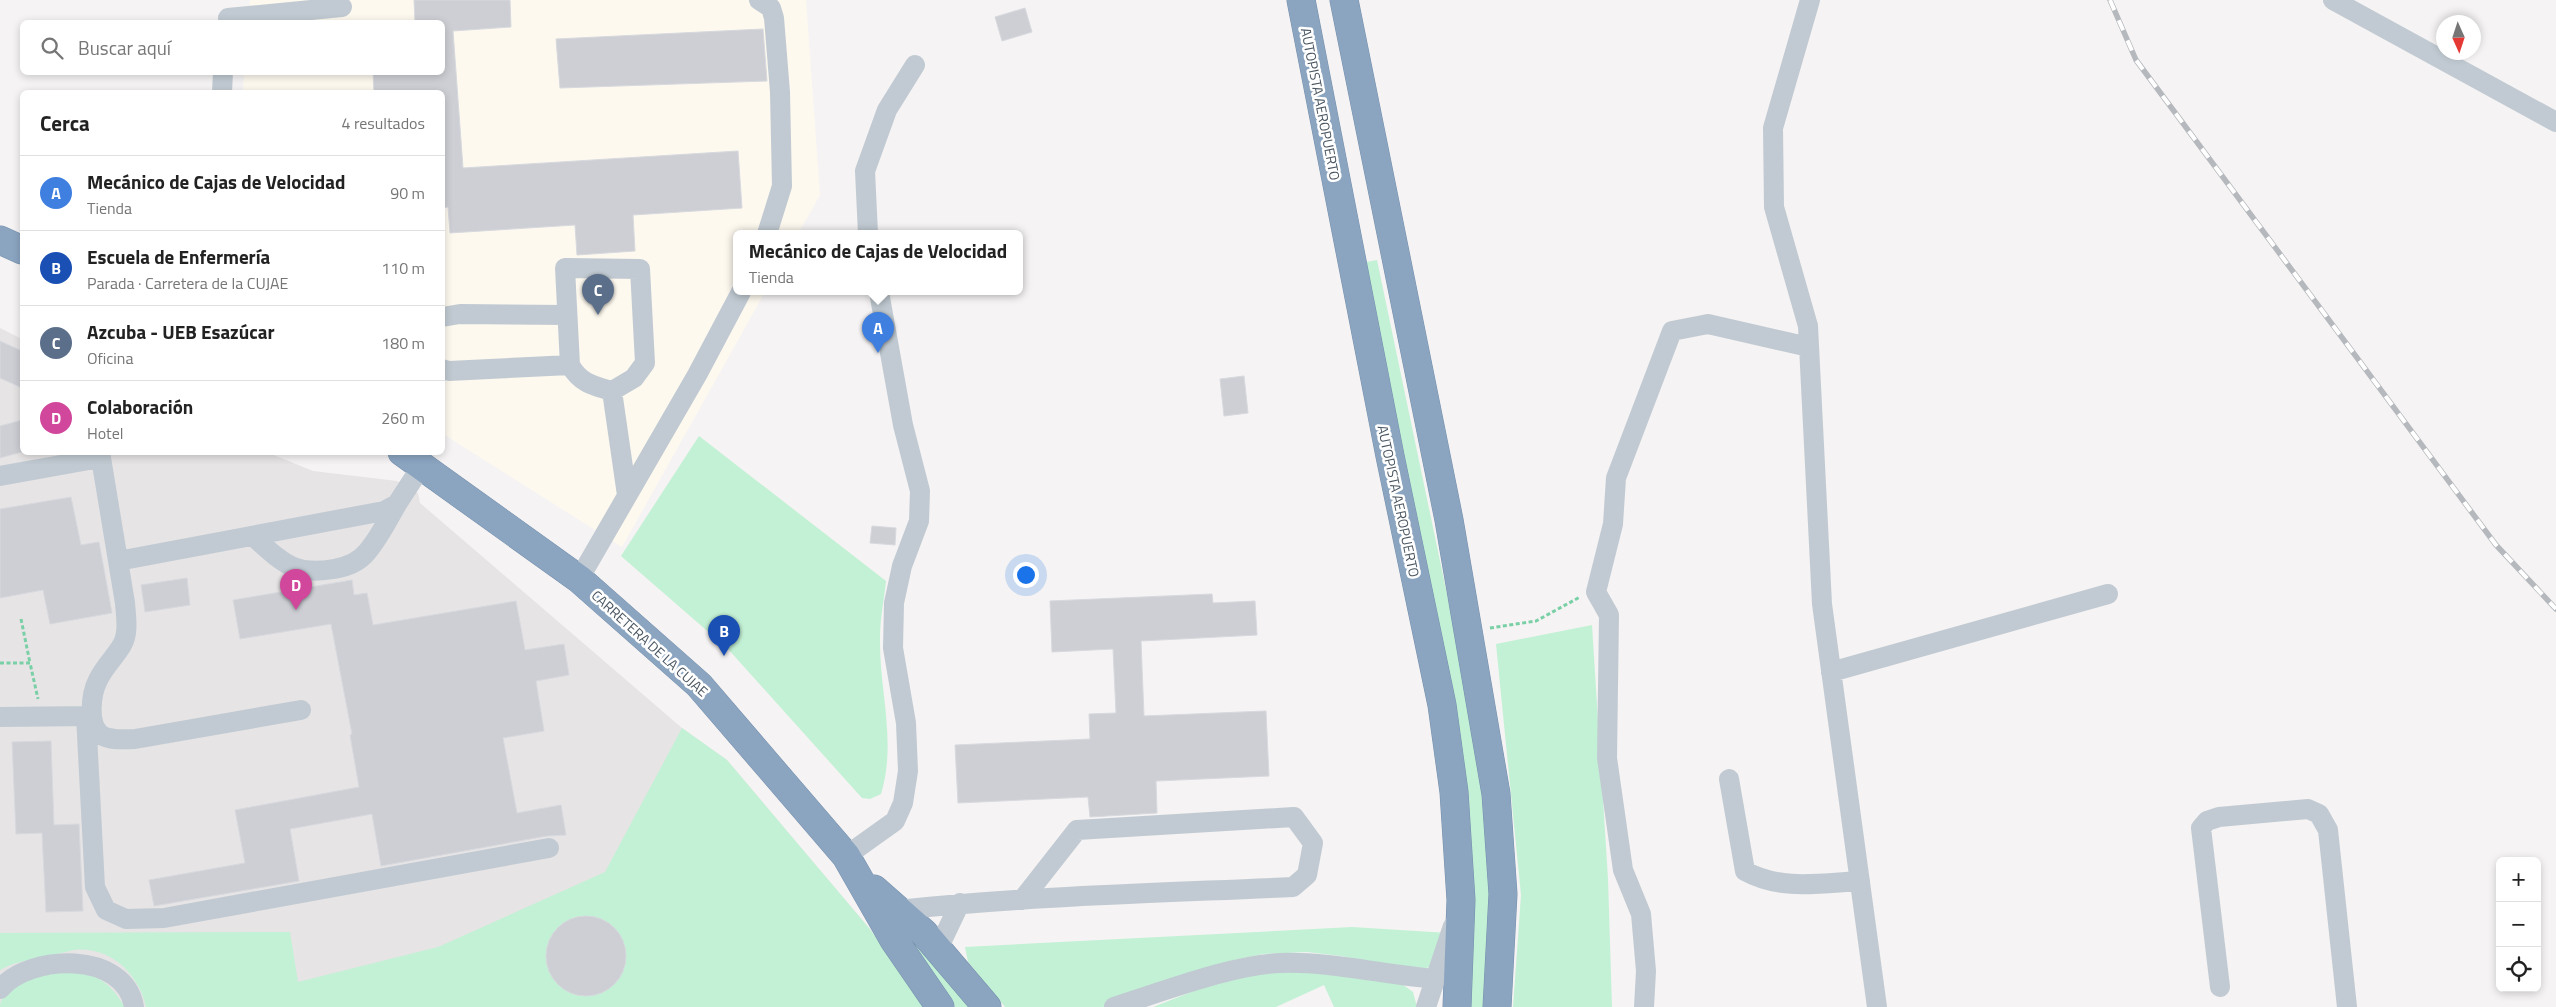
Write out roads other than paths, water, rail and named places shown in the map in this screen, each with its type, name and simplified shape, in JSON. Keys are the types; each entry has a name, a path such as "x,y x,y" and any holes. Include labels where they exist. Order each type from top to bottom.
{"highway":[{"name":"AUTOPISTA AEROPUERTO","path":"1301,0 1390,456 1442,704 1454,792 1461,900 1457,1007"},
{"path":"1344,0 1448,510 1496,794 1504,894 1497,1007"},
{"path":"0,240 20,249"},
{"name":"CARRETERA DE LA CUJAE","path":"411,460 579,579 699,685 852,866 924,933 987,1007"},
{"name":"CARRETERA DE LA CUJAE","path":"852,866 894,940 940,1007"}],"street":[{"path":"759,0 771,8 774,18 780,92 782,186 767,230"},
{"path":"1810,0 1773,128 1774,207 1808,326 1822,604 1877,1007"},
{"path":"2333,0 2556,122"},
{"path":"228,13 342,7"},
{"path":"868,230 865,172 887,110 915,65"},
{"path":"222,90 223,75"},
{"path":"565,268 640,269 645,363 634,378 612,391 591,386 577,377 570,364 567,315 565,268"},
{"path":"579,579 697,375 739,295"},
{"path":"852,866 896,821 903,803 908,771 906,723 893,648 894,604 902,566 919,522 920,491 903,425 880,295"},
{"path":"445,316 460,314 567,315"},
{"path":"1644,1007 1646,971 1641,914 1623,870 1607,758 1610,690 1609,615 1596,592 1613,524 1616,478 1672,331 1708,324 1810,348"},
{"path":"445,369 449,371 570,364"},
{"path":"612,391 627,495"},
{"path":"0,476 100,455 118,561 126,628 123,644 97,682 89,716 95,888 106,910 126,919 164,918 549,848"},
{"path":"254,537 292,567 305,572 339,568 355,562 367,553 398,504 411,460"},
{"path":"118,561 254,537 384,511 398,504"},
{"path":"1831,672 2108,594"},
{"path":"89,716 95,728 102,735 116,740 135,739 301,710"},
{"path":"0,717 89,716"},
{"path":"1729,779 1745,871 1758,878 1784,885 1860,881"},
{"path":"2220,988 2200,828 2206,820 2218,817 2308,809 2319,814 2328,830 2347,1007"},
{"path":"898,910 960,903 1293,887 1307,875 1313,843 1294,817 1077,830 1022,900"},
{"path":"1426,1007 1453,929 1457,841"},
{"path":"938,949 960,903"},
{"path":"0,989 22,973 67,962 88,964 108,972 123,986 134,1007"},
{"path":"1114,1007 1251,967 1278,963 1307,963 1436,979"}],"railway":[{"path":"2110,0 2136,60 2496,545 2556,609"}],"place":[{"name":"Azcuba - UEB Esazúcar","path":"598,315"},
{"name":"Mecánico de Cajas de Velocidad","path":"878,353"},
{"name":"Colaboración","path":"296,610"},
{"name":"Escuela de Enfermería","path":"724,656"}]}
